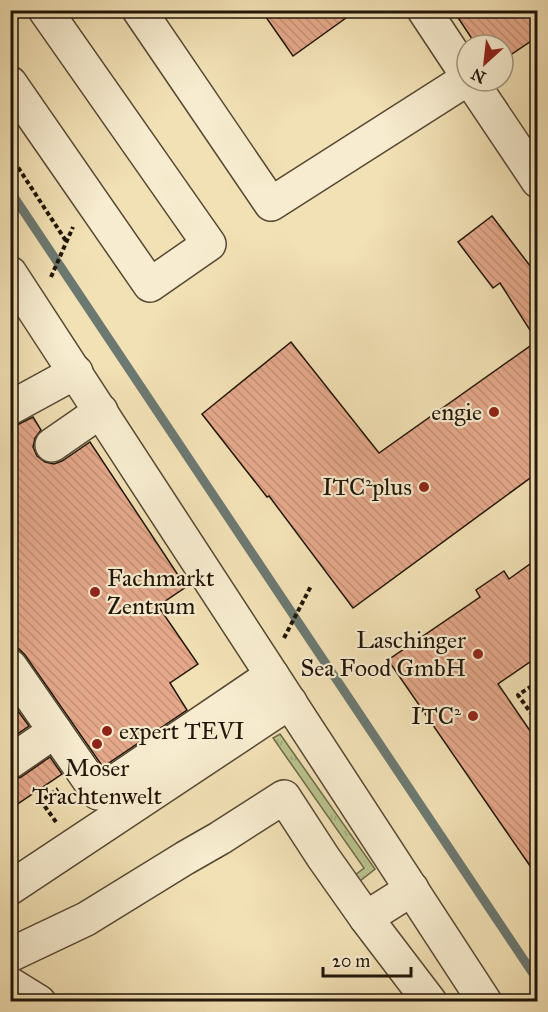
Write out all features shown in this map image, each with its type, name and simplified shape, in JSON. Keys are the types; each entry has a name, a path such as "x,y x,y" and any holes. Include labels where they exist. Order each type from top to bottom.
{"street":[{"path":"10,83 150,285 209,244 45,10"},
{"path":"139,10 271,204 455,86"},
{"path":"424,10 455,58"},
{"path":"478,93 537,181"},
{"path":"10,273 485,1002"},
{"path":"10,408 76,372"},
{"path":"52,445 101,411"},
{"path":"10,666 98,793 272,675"},
{"path":"10,888 290,702"},
{"path":"10,762 55,731"},
{"path":"10,955 86,919 284,797 366,918 430,1002"},
{"path":"366,918 412,889"},
{"path":"10,984 39,1002"}],"path":[{"path":"10,155 67,242 49,282"},
{"path":"285,636 311,586"},
{"path":"537,681 518,695 537,723"},
{"path":"41,801 59,789"}],"green space":[{"path":"280,734 375,869 360,881 355,875 364,868 273,738"}],"building":[{"path":"261,10 357,10 293,56"},
{"path":"453,10 537,10 537,37 515,52 515,33 468,33"},
{"path":"492,216 537,275 537,341 500,283 493,288 458,242"},
{"name":"ITC²plus","path":"537,341 537,473 353,608 269,496 267,497 202,414 291,342 379,453"},
{"name":"Fachmarkt Zentrum","path":"33,417 41,430 35,438 33,447 37,456 45,462 54,464 62,461 90,442 186,587 158,606 198,664 170,683 187,710 103,767 25,655 19,649 10,648 10,427"},
{"name":"ITC²","path":"537,559 537,657 498,684 537,741 537,876 388,660 480,597 476,590 504,571 509,579"},
{"path":"10,700 29,726 10,739"},
{"path":"50,757 62,774 10,809 10,781 21,777"}],"waterway":[{"path":"10,191 538,981"}],"place":[{"name":"engie","path":"494,412"},
{"name":"ITC²plus","path":"424,487"},
{"name":"Fachmarkt Zentrum","path":"95,592"},
{"name":"Laschinger Sea Food GmbH","path":"478,654"},
{"name":"ITC²","path":"473,716"},
{"name":"expert TEVI","path":"107,731"},
{"name":"Moser Trachtenwelt","path":"97,744"}]}
